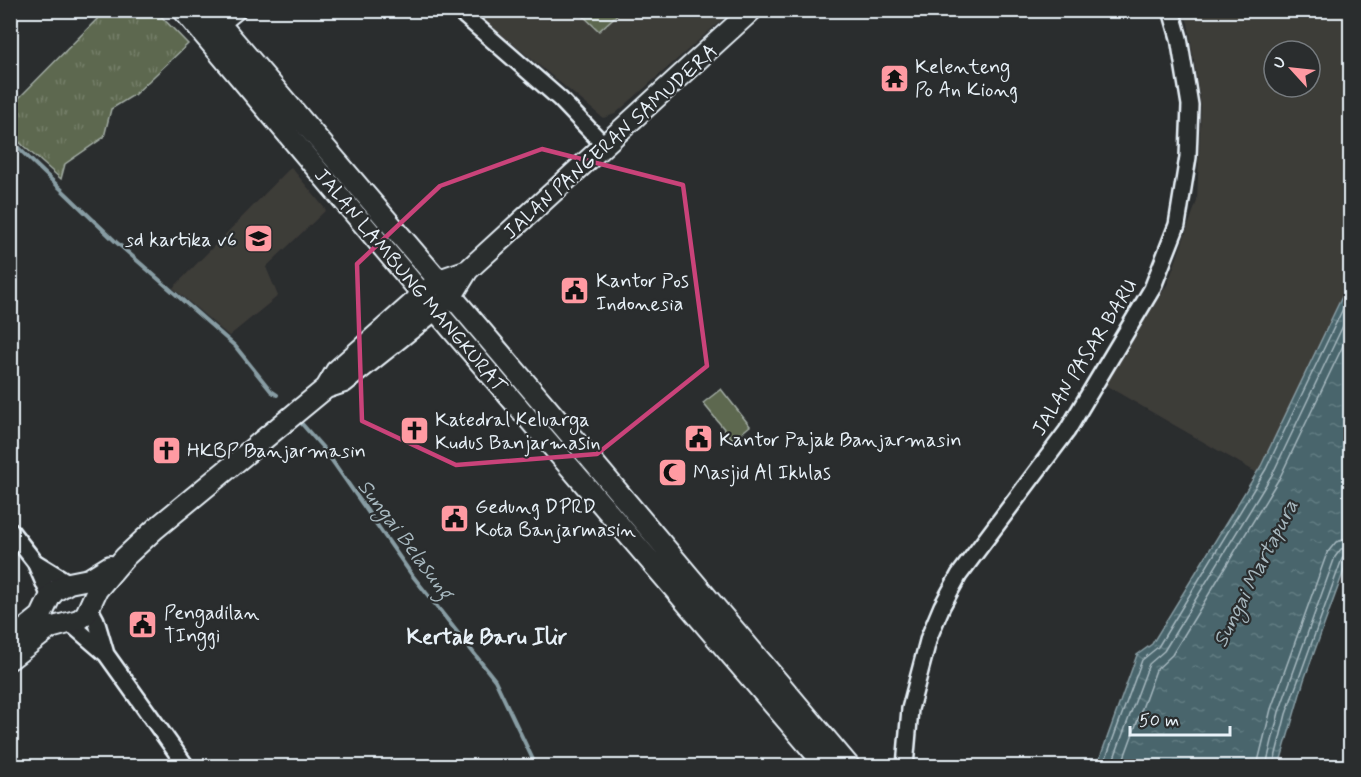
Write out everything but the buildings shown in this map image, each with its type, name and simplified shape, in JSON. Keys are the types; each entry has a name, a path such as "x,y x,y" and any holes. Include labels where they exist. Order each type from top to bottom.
{"highway":[{"path":"201,17 235,10"},
{"name":"JALAN PANGERAN SAMUDERA","path":"10,659 50,628 79,620 86,614 97,590 125,557 212,480 326,388 336,371 429,301 452,296 468,270 752,10"},
{"name":"JALAN LAMBUNG MANGKURAT","path":"201,17 218,41 220,55 560,455 849,766"},
{"name":"JALAN LAMBUNG MANGKURAT","path":"201,17 439,280 576,442 685,587 826,766"},
{"name":"JALAN PANGERAN SAMUDERA","path":"429,301 439,280 468,270"},
{"path":"560,455 576,442"},
{"name":"JALAN PANGERAN SAMUDERA","path":"10,641 41,616 50,597 56,591 89,579 125,557"},
{"path":"72,584 82,588 90,604"}],"street":[{"path":"458,10 560,99 605,146"},
{"name":"JALAN PASAR BARU","path":"905,766 910,709 929,638 942,606 959,575 1067,431 1152,289 1177,225 1188,157 1190,105 1179,38 1171,10"},
{"path":"10,530 35,562 50,597"},
{"path":"35,562 72,584"},
{"path":"90,604 106,654"},
{"path":"70,623 106,654 186,766"}],"highlighted area":[{"path":"542,149 683,185 707,366 597,454 456,465 362,421 357,264 440,186"}],"shaded area":[{"path":"473,11 578,11 599,31 621,11 732,11 615,114 603,118"},
{"path":"1183,11 1350,11 1350,279 1259,474 1105,385 1168,283 1197,201 1201,107 1188,23"},
{"name":"sd kartika v6","path":"291,167 326,210 266,267 278,296 229,336 173,288"}],"green space":[{"path":"105,11 156,11 188,44 134,95 111,109 104,137 65,164 61,179 11,135 11,106"},
{"path":"578,11 621,11 599,31"},
{"path":"721,389 750,426 733,440 703,403"}],"water":[{"name":"Sungai Martapura","path":"1350,280 1350,554 1304,680 1279,766 1097,766 1137,655 1152,644 1261,466"}],"waterway":[{"name":"Sungai Belasung","path":"10,140 116,242 235,346 271,391 277,395"},
{"name":"Sungai Belasung","path":"302,424 324,449 412,575 495,680 536,766"}],"place":[{"name":"Kelenteng Po An Kiong","path":"894,78"},
{"name":"sd kartika v6","path":"258,239"},
{"name":"Kantor Pos Indonesia","path":"575,291"},
{"name":"Katedral Keluarga Kudus Banjarmasin","path":"414,431"},
{"name":"Kantor Pajak Banjarmasin","path":"698,439"},
{"name":"HKBP Banjarmasin","path":"166,450"},
{"name":"Masjid Al Ikhlas","path":"672,472"},
{"name":"Gedung DPRD Kota Banjarmasin","path":"454,518"},
{"name":"Pengadilan TInggi","path":"143,624"}],"district":[{"name":"Kertak Baru Ilir","path":"487,636"}]}
